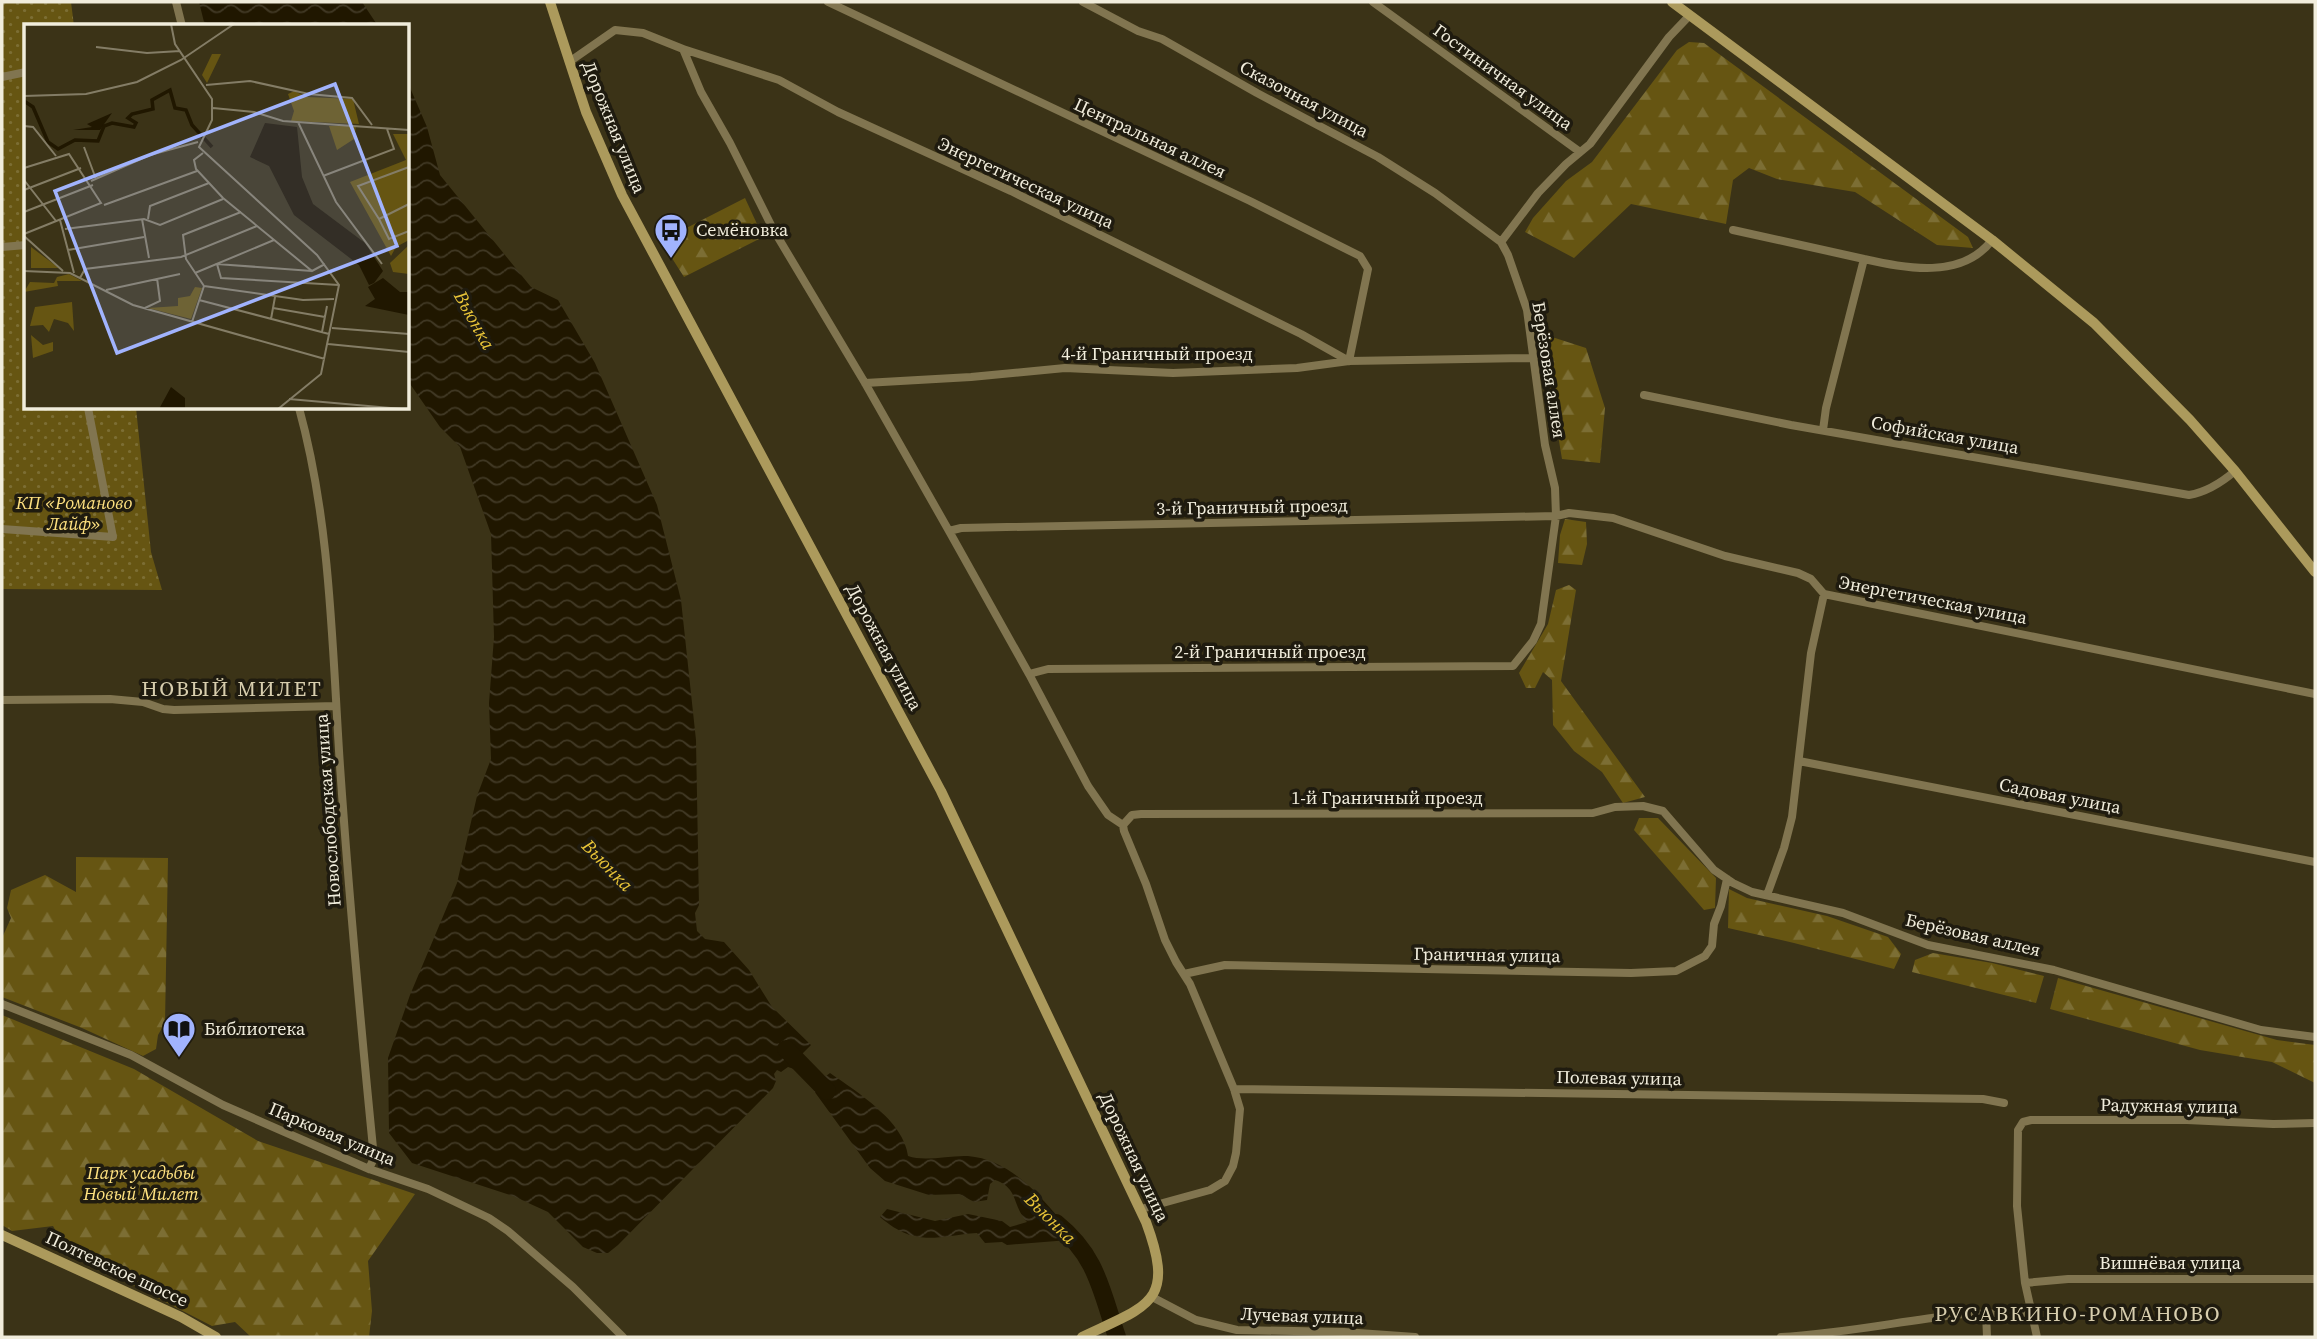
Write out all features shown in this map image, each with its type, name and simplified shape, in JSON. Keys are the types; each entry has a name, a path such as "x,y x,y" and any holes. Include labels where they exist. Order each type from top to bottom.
{"main road":[{"name":"Дорожная улица","path":"550,2 602,153 622,195 942,791 1141,1209 1155,1248 1159,1269 1158,1284 1152,1297"},
{"path":"1672,2 1992,240 2094,323 2190,420 2235,471 2315,572"},
{"name":"Полтевское шоссе","path":"2,1235 181,1317 216,1337"},
{"path":"1082,1337 1139,1310 1152,1297"}],"street":[{"path":"176,2 182,24"},
{"name":"Центральная аллея","path":"828,2 1250,201 1360,256 1368,269 1349,361"},
{"name":"Сказочная улица","path":"1083,2 1138,31 1162,39 1257,93 1378,156 1435,193 1501,242"},
{"name":"Гостиничная улица","path":"1373,2 1580,152"},
{"path":"1501,242 1538,192 1590,145 1669,37 1690,15"},
{"name":"Энергетическая улица","path":"569,62 615,30 643,33 779,80 838,112 1011,191 1301,334 1349,361"},
{"path":"683,49 701,92 773,229 949,531 1099,805 1123,825 1165,940 1190,984 1234,1089 1240,1120 1233,1166 1225,1181 1210,1190 1141,1209"},
{"path":"2,77 24,72"},
{"path":"1734,230 1909,269 1939,267 1969,260 1983,252 1992,240"},
{"name":"Берёзовая аллея","path":"1501,242 1527,310 1545,445 1555,488 1556,516 1541,624 1533,640 1513,666"},
{"path":"2,247 24,245"},
{"path":"1823,430 1826,408 1864,259"},
{"name":"4-й Граничный проезд","path":"864,383 1065,368 1173,373 1297,368 1349,361 1533,358"},
{"name":"Софийская улица","path":"1644,395 1823,430 2189,495 2211,488 2235,471"},
{"path":"2,529 113,537 88,410"},
{"name":"Новослободская улица","path":"299,410 316,481 330,609 360,1021 374,1158 369,1169"},
{"name":"Энергетическая улица","path":"1556,516 1569,513 1613,518 1725,556 1798,573 1811,579 1824,594 2315,694"},
{"name":"3-й Граничный проезд","path":"949,531 1556,516"},
{"path":"1767,895 1792,817 1811,653 1824,594"},
{"name":"2-й Граничный проезд","path":"1029,674 1048,668 1513,666"},
{"path":"2,700 110,699 143,702 174,710 336,706"},
{"name":"Садовая улица","path":"1799,761 2315,862"},
{"name":"1-й Граничный проезд","path":"1123,825 1132,815 1141,814 1593,813 1615,807 1654,807"},
{"name":"Берёзовая аллея","path":"1654,807 1670,817 1714,870 1752,892 1843,913 1928,945 2054,970 2261,1030 2315,1037"},
{"name":"Граничная улица","path":"1184,974 1225,965 1618,973 1676,971 1705,957 1712,946 1714,924 1727,879"},
{"name":"Парковая улица","path":"2,1004 131,1055 223,1105 369,1169 428,1189 495,1222 573,1287 623,1337"},
{"name":"Полевая улица","path":"1234,1089 1983,1099 2004,1103"},
{"name":"Радужная улица","path":"2025,1283 2017,1206 2018,1129 2023,1122 2148,1120 2315,1124"},
{"name":"Вишнёвая улица","path":"2025,1283 2068,1279 2315,1279"},
{"path":"2025,1283 2036,1337"},
{"name":"Лучевая улица","path":"1152,1297 1196,1320 1237,1330 1344,1332 1415,1337"},
{"path":"1781,1337 1866,1329 1986,1312 2030,1312"},
{"path":"1986,1312 1987,1337"}],"green space":[{"name":"КП «Романово Лайф»","path":"2,2 71,2 74,24 24,24 24,410 136,410 151,552 162,590 2,589"},
{"path":"1689,42 1704,43 1968,237 1973,248 1937,245 1855,192 1777,179 1749,168 1733,180 1726,224 1631,204 1574,258 1525,232 1533,218 1566,181 1592,162 1677,50"},
{"path":"745,198 763,237 684,277 661,241"},
{"path":"1552,337 1586,348 1605,408 1600,463 1562,459 1543,345"},
{"path":"1565,519 1586,522 1587,544 1582,565 1558,563 1560,535"},
{"path":"1569,585 1576,590 1561,681 1645,797 1623,803 1602,772 1574,751 1553,725 1552,680 1543,672 1535,688 1526,688 1519,673 1548,624 1556,590"},
{"path":"1639,818 1658,818 1716,878 1715,908 1704,910 1634,830"},
{"path":"76,857 168,858 165,1023 158,1035 156,1049 143,1056 82,1028 2,997 2,938 11,918 7,908 11,890 45,875 76,892"},
{"path":"1729,889 1747,898 1827,916 1888,937 1901,954 1894,969 1728,928"},
{"path":"1933,953 1992,963 2044,976 2036,1003 1912,972 1915,960"},
{"path":"2058,978 2277,1040 2315,1045 2315,1083 2272,1062 2200,1050 2050,1009"},
{"name":"Парк усадьбы Новый Милет","path":"2,1015 134,1069 258,1141 415,1194 368,1261 372,1311 369,1337 251,1337 235,1322 212,1326 68,1252 53,1226 12,1231 2,1225"}],"water":[{"path":"199,2 362,2 377,24 204,24"},
{"path":"410,88 427,127 440,175 531,287 558,300 595,363 657,505 681,600 696,740 699,905 695,913 697,931 705,939 724,942 749,970 772,1007 811,1045 802,1054 806,1060 797,1070 788,1067 781,1072 777,1070 773,1088 608,1253 597,1253 583,1247 548,1212 513,1196 412,1163 389,1133 388,1058 410,995 457,883 477,796 491,759 489,703 494,637 491,534 460,447 440,427 410,384"},
{"path":"817,1072 826,1076 830,1073 878,1108 898,1131 908,1156 968,1156 1001,1166 1041,1198 1074,1237 1069,1240 1007,1245 1002,1242 985,1243 977,1233 927,1238 893,1227 880,1217 887,1209 935,1221 968,1214 1002,1221 1010,1227 1027,1222 1012,1193 1003,1183 995,1180 990,1184 987,1200 974,1202 959,1194 929,1195 885,1181 870,1168 814,1091 808,1080"}],"waterway":[{"name":"Вьюнка","path":"786,1049 827,1091"},
{"name":"Вьюнка","path":"1056,1223 1070,1235 1089,1261 1117,1337"}],"place":[{"name":"Семёновка","path":"671,260"},
{"name":"Библиотека","path":"179,1059"}],"district":[{"name":"НОВЫЙ МИЛЕТ","path":"232,689"},
{"name":"РУСАВКИНО-РОМАНОВО","path":"2078,1314"}]}
